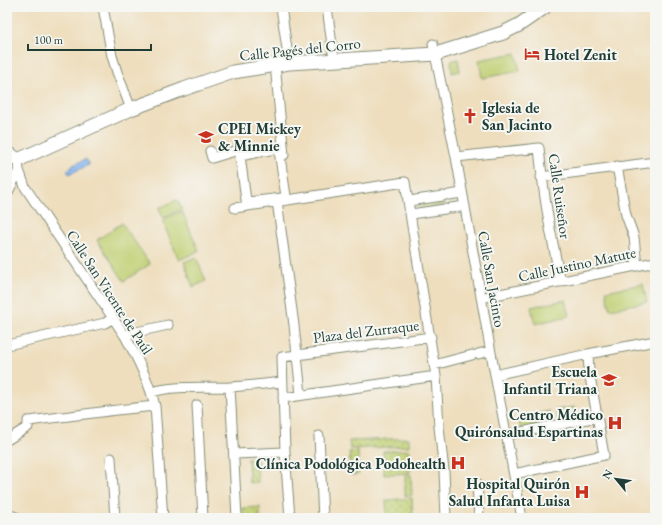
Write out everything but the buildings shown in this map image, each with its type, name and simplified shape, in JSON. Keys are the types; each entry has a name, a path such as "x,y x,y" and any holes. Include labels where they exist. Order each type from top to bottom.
{"main road":[{"name":"Calle Pagés del Corro","path":"18,165 131,109 184,88 233,72 289,63 334,60 434,49 502,33 519,25 545,7"},
{"path":"7,152 18,165"}],"street":[{"path":"103,7 112,56 131,109"},
{"path":"281,7 289,63"},
{"path":"328,7 334,60"},
{"name":"Calle San Jacinto","path":"434,49 456,157 490,351 522,518"},
{"path":"275,65 282,142 292,200"},
{"path":"210,151 212,158 235,151 282,142"},
{"name":"Calle Ruiseñor","path":"456,157 539,148 541,177 561,282"},
{"path":"279,149 285,197 242,205 246,200 240,156 279,149"},
{"path":"235,151 242,205"},
{"path":"541,177 655,162"},
{"path":"7,194 18,165"},
{"name":"Calle San Vicente de Paúl","path":"18,165 29,194 125,336 139,361 152,392 155,406 163,518"},
{"path":"617,166 626,215 634,237 637,266"},
{"path":"242,205 278,202 404,182 411,214 430,337"},
{"path":"408,200 462,193"},
{"path":"278,202 297,355"},
{"path":"411,214 465,206"},
{"name":"Calle Justino Matute","path":"481,298 655,262"},
{"path":"7,345 105,324 113,318"},
{"path":"125,336 168,325"},
{"name":"Plaza del Zurraque","path":"282,382 282,357 430,337 436,376 436,427 444,471 446,518"},
{"path":"495,375 588,354 655,341"},
{"path":"434,365 490,351"},
{"path":"514,474 602,456 605,453 589,371 588,354"},
{"name":"Plaza del Zurraque","path":"297,355 301,395"},
{"path":"283,398 436,376"},
{"path":"152,392 196,387 230,387 282,382 288,436 285,450 290,518"},
{"path":"230,387 237,518"},
{"path":"197,405 203,518"},
{"path":"7,440 28,427 28,421 155,406"},
{"path":"506,435 597,417"},
{"path":"319,436 323,518"},
{"path":"234,454 285,450"},
{"path":"111,458 115,518"},
{"path":"477,483 479,518"},
{"path":"7,514 19,518"}],"green space":[{"path":"516,53 520,71 482,78 479,60"},
{"path":"458,59 460,71 452,73 451,61"},
{"path":"177,200 182,209 163,218 159,208"},
{"path":"443,200 444,205 420,210 419,202"},
{"path":"182,211 199,251 179,260 162,220"},
{"path":"122,223 150,264 124,281 97,240"},
{"path":"196,257 206,281 193,287 184,262"},
{"path":"643,284 647,302 610,309 606,291"},
{"path":"565,300 569,316 535,324 531,307"},
{"path":"574,407 576,418 558,421 556,410"},
{"path":"549,411 551,423 533,427 530,415"},
{"path":"530,415 533,427 521,429 518,417"},
{"path":"409,438 409,446 350,449 349,441"},
{"path":"409,450 410,473 384,475 383,451"},
{"path":"358,451 359,474 351,475 349,452"},
{"path":"248,458 257,458 258,482 249,483"},
{"path":"405,475 411,475 412,495 405,496"},
{"path":"412,498 413,518 387,518 386,500"},
{"path":"260,507 260,518 243,518 243,508"}],"water":[{"path":"86,159 89,165 69,174 67,170 71,168 71,166"}],"place":[{"name":"Hotel Zenit","path":"532,54"},
{"name":"Iglesia de San Jacinto","path":"470,116"},
{"name":"CPEI Mickey & Minnie","path":"206,137"},
{"name":"Escuela Infantil Triana","path":"609,380"},
{"name":"Centro Médico Quirónsalud Espartinas","path":"615,423"},
{"name":"Clínica Podológica Podohealth","path":"458,463"},
{"name":"Hospital Quirón Salud Infanta Luisa","path":"582,492"}]}
